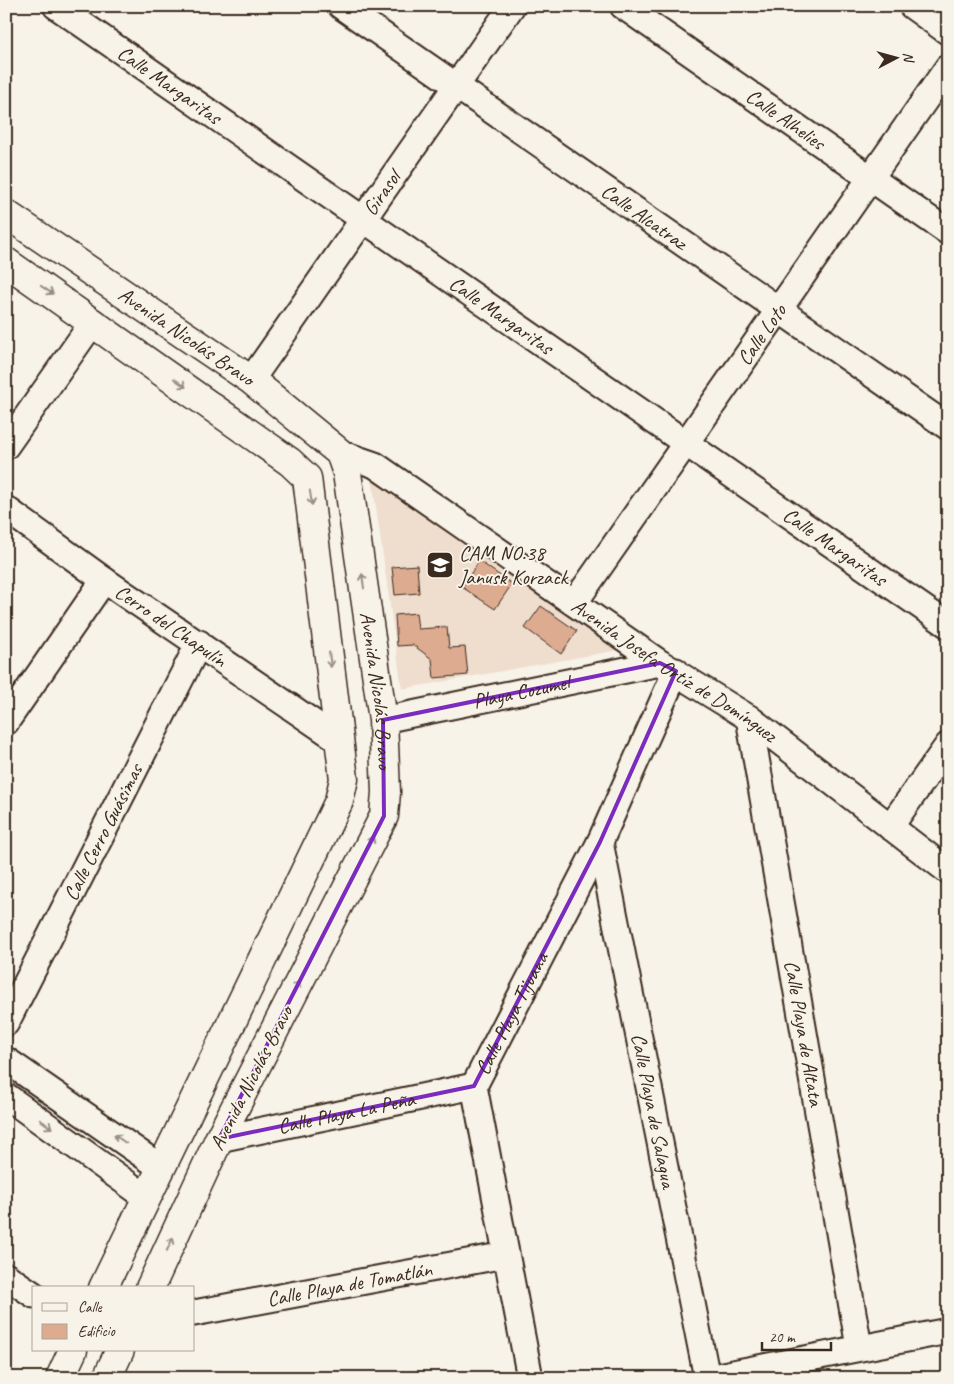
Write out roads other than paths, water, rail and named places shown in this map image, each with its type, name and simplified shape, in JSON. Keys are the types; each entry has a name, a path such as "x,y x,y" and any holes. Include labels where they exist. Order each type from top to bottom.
{"street":[{"name":"Calle Margaritas","path":"56,6 365,218 948,625"},
{"name":"Calle Alcatraz","path":"340,6 948,427"},
{"name":"Girasol","path":"251,380 365,218 455,85 512,6"},
{"name":"Calle Alhelies","path":"623,6 948,232"},
{"path":"912,6 948,32"},
{"name":"Calle Loto","path":"575,602 778,308 948,67"},
{"name":"Avenida Nicolás Bravo","path":"6,214 251,380 340,453 347,473 383,720 386,792 384,816 219,1139 151,1286"},
{"name":"Avenida Nicolás Bravo","path":"6,262 290,462 307,478 344,779 339,801 104,1286"},
{"path":"6,446 93,322"},
{"name":"Avenida Josefa Ortíz de Domínguez","path":"340,453 375,465 668,667 749,718 890,827 947,875"},
{"name":"Cerro del Chapulín","path":"6,509 104,580 339,740"},
{"path":"6,722 104,580"},
{"name":"Calle Cerro Guásimas","path":"6,1023 199,643"},
{"name":"Playa Cozumel","path":"383,720 668,667"},
{"name":"Calle Playa Tijuana","path":"530,1378 474,1086 600,842 668,667"},
{"name":"Calle Playa de Altata","path":"749,718 859,1347"},
{"path":"890,827 948,745"},
{"name":"Calle Playa de Salagua","path":"600,842 707,1378"},
{"path":"6,1060 160,1167"},
{"name":"Calle Playa La Peña","path":"219,1139 474,1086"},
{"path":"6,1096 146,1197"},
{"name":"Calle Playa de Tomatlán","path":"195,1314 505,1255"},
{"path":"6,1276 32,1294"},
{"path":"707,1378 948,1331"},
{"path":"60,1378 72,1352"},
{"path":"107,1378 119,1352"}],"place":[{"name":"CAM NO.38 Janusk Korzack","path":"440,565"}]}
